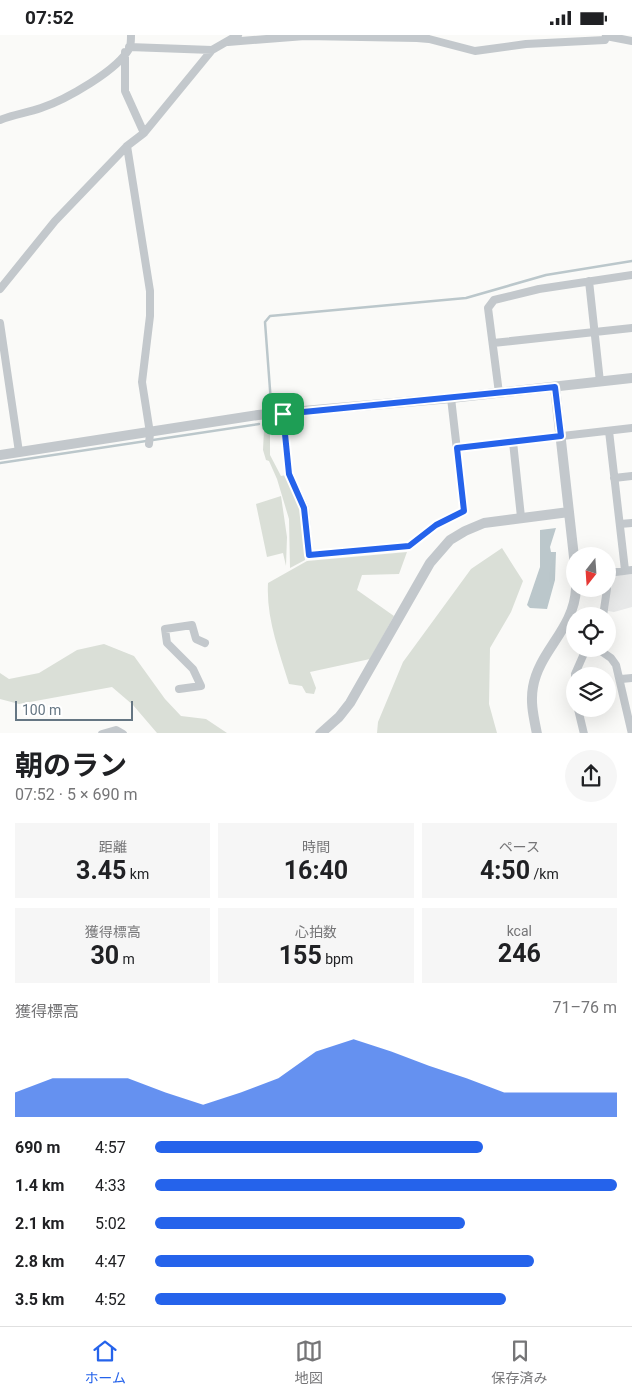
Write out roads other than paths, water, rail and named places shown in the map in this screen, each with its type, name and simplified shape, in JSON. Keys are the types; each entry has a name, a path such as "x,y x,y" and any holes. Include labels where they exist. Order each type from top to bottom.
{"street":[{"path":"131,35 127,50 125,91 144,133"},
{"path":"0,289 55,221 127,147 144,133 212,50 238,35"},
{"path":"228,42 305,36 417,38 429,39 474,51 526,44 605,40 606,35 632,41"},
{"path":"0,120 16,113 41,108 86,88 109,69 127,50 212,50"},
{"path":"127,147 150,291 150,316 142,382 149,438"},
{"path":"499,393 488,308 494,300 539,289 632,275"},
{"path":"589,281 600,382"},
{"path":"0,323 19,452"},
{"path":"493,343 632,328"},
{"path":"0,455 149,438 258,415 451,398 632,378"},
{"path":"555,387 573,547"},
{"path":"283,414 289,474 304,508 309,555 409,546 436,525 464,511 451,398"},
{"path":"457,448 632,428"},
{"path":"609,431 620,524 628,570"},
{"path":"513,442 521,517"},
{"path":"614,478 632,476"},
{"path":"320,733 339,717 350,703 438,551 465,531 484,523 521,517 569,513"},
{"path":"620,524 632,523"},
{"path":"537,733 532,707 533,686 541,666 572,614 576,597"},
{"path":"179,689 201,685 193,669 167,643 164,629 192,625 196,639 205,643"},
{"path":"610,657 621,679 632,733"},
{"path":"621,679 632,678"},
{"path":"580,717 584,733"},
{"path":"102,733 116,730 123,733"}],"waterway":[{"path":"271,403 265,322 270,316 466,298 546,275 632,261"},
{"path":"0,463 259,424"}]}
